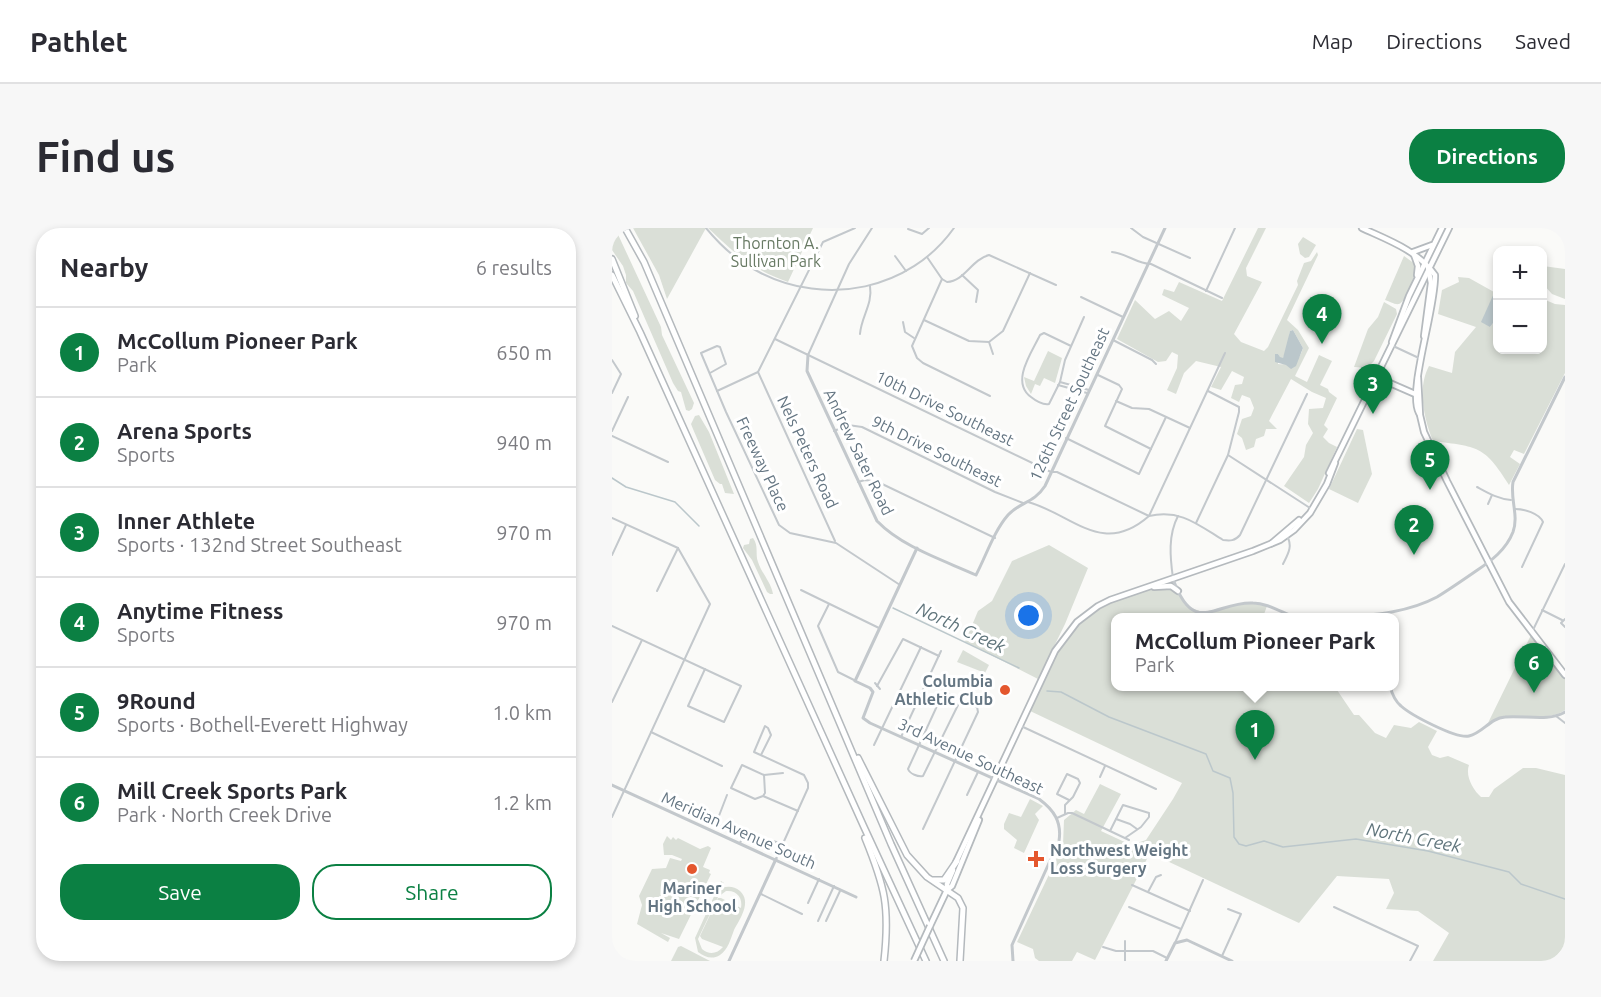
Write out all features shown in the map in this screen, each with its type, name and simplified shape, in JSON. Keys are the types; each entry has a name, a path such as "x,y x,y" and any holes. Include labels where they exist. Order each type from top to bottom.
{"highway":[{"path":"624,228 644,262 944,961"},
{"path":"612,259 629,297 645,343"},
{"path":"612,275 926,961"},
{"path":"840,723 903,849 914,865 931,880 958,898 963,908 960,961"},
{"path":"864,827 865,838 886,897 888,925 884,961"},
{"path":"931,880 944,880 957,861"}],"main road":[{"path":"1362,228 1413,252 1435,274 1415,394 1420,415"},
{"path":"1272,543 1310,508 1335,463 1391,345 1396,339 1442,228"},
{"path":"1391,345 1392,337 1416,283 1449,228"},
{"path":"1413,252 1426,249 1434,244"},
{"path":"1413,252 1418,271 1416,283"},
{"path":"1376,377 1415,394 1420,404"},
{"path":"1418,377 1420,415 1432,450 1509,602 1565,675"},
{"path":"914,961 947,890 947,884 974,823 1055,651 1070,630 1098,606 1122,595 1272,543 1286,535 1312,509 1327,484 1335,463"},
{"path":"1145,587 1168,586 1178,591"},
{"path":"947,890 952,886 996,779"},
{"path":"969,843 974,823"}],"street":[{"path":"706,228 725,249 748,266 771,278 800,287 839,291 870,286 906,271 927,257 952,230 947,228"},
{"path":"717,391 758,372 823,242 855,228"},
{"path":"808,355 839,291 849,264 872,228"},
{"path":"908,229 922,234 929,228"},
{"path":"1131,228 1143,237 1190,258"},
{"name":"126th Street Southeast","path":"976,575 1006,517 1040,494 1165,228"},
{"path":"1206,291 1235,228"},
{"path":"1112,252 1119,252 1151,264 1222,298"},
{"path":"927,257 942,279 952,282 979,258 988,255 1056,285"},
{"path":"895,256 906,271"},
{"path":"924,320 969,341 990,342 1006,325 1030,273"},
{"path":"962,275 978,290 976,302"},
{"path":"942,279 912,345 914,352 923,363 990,396"},
{"path":"860,334 860,325 871,295 870,286"},
{"path":"1081,297 1123,317"},
{"path":"1071,346 1042,333 1022,374 1022,385 1028,395 1047,405 1059,383 1071,346 1084,317"},
{"path":"903,322 906,332 915,338"},
{"name":"10th Drive Southeast","path":"775,339 1051,472 1057,472 1149,516 1163,512 1178,515 1223,540 1237,538 1267,479"},
{"path":"1113,340 1156,364"},
{"path":"990,342 993,354"},
{"path":"1391,345 1422,359"},
{"name":"Freeway Place","path":"710,373 726,364 720,347 717,346 701,353 717,391 779,525 790,533 836,543 900,585"},
{"path":"1149,516 1225,353"},
{"name":"Andrew Sater Road","path":"808,355 807,371 877,521 891,534 976,575"},
{"path":"612,360 620,373 612,393"},
{"name":"Nels Peters Road","path":"758,372 836,543"},
{"path":"1097,375 1122,388 1105,426 1151,449"},
{"path":"1388,613 1414,607 1436,597 1489,562 1509,541 1515,521 1515,508 1511,500 1513,482 1565,377"},
{"path":"1059,383 1088,392"},
{"path":"1196,523 1228,455 1239,407 1208,391"},
{"path":"1267,479 1307,394"},
{"path":"612,431 628,397"},
{"path":"1116,401 1132,408 1149,409 1190,428"},
{"path":"1066,438 1139,474 1166,417"},
{"name":"9th Drive Southeast","path":"834,431 848,425 862,427 1015,501 1030,502 1085,528 1103,533 1120,533 1149,516"},
{"path":"612,436 668,462"},
{"path":"1228,455 1310,508"},
{"path":"858,482 865,480 878,482 995,538"},
{"path":"1477,487 1492,495 1511,500"},
{"path":"1488,504 1492,495"},
{"path":"1515,508 1540,517 1543,522 1522,567"},
{"path":"1178,515 1172,533 1170,558 1173,578 1188,607 1203,612 1255,603 1283,613"},
{"path":"612,518 678,548 710,604 612,817"},
{"path":"612,555 626,525"},
{"path":"1284,564 1290,550 1290,542 1286,535"},
{"path":"657,591 678,548"},
{"path":"829,604 818,626 838,672 855,681 917,548"},
{"path":"1532,632 1565,564"},
{"path":"801,590 880,628"},
{"path":"1542,610 1563,619 1561,624 1565,627"},
{"path":"612,626 705,669 741,686 724,722 688,706 705,669"},
{"path":"612,702 642,640"},
{"path":"877,686 901,641 905,640 939,656"},
{"path":"874,745 921,647"},
{"path":"901,737 941,651"},
{"name":"3rd Avenue Southeast","path":"855,681 870,688 873,692 863,718 918,746 1039,799 1057,818"},
{"path":"1392,691 1395,699 1406,710 1460,736 1476,733 1492,721 1503,717 1556,716 1565,712"},
{"path":"924,829 978,709 961,699 943,693 908,769 920,777 923,776 961,699"},
{"path":"1556,716 1565,723"},
{"path":"729,961 808,788 804,775 754,752 765,726 771,735 761,755"},
{"path":"1021,726 1156,789"},
{"path":"651,732 722,766"},
{"path":"783,773 764,775 742,765 731,788 755,799 764,796 798,811"},
{"path":"1100,777 1106,766"},
{"path":"967,795 978,772"},
{"path":"1065,814 1065,806 1073,797 1080,783 1078,779 1067,774 1057,794 1069,800"},
{"path":"764,775 764,796"},
{"name":"Meridian Avenue South","path":"612,785 856,897"},
{"path":"727,795 717,824 765,848 770,848 773,841 783,844"},
{"path":"1110,831 1124,805 1147,812 1149,817 1125,838"},
{"path":"1013,961 1012,945 1059,841 1060,826 1057,818 1072,813 1129,840"},
{"path":"1116,819 1138,829"},
{"path":"740,843 743,836"},
{"path":"1149,892 1156,877 1161,875"},
{"path":"808,903 819,879"},
{"path":"1103,947 1116,951 1153,951 1167,960 1203,880"},
{"path":"1132,885 1190,911"},
{"path":"818,921 834,886"},
{"path":"826,921 840,890"},
{"path":"760,894 802,914"},
{"path":"1129,907 1181,929"},
{"path":"1334,907 1418,946 1410,961"},
{"path":"1222,956 1241,914 1228,909"},
{"path":"1175,943 1187,940 1232,961"},
{"path":"1125,941 1125,961"}],"green space":[{"path":"612,228 615,228 694,403 689,411 686,410 681,392 673,383 633,291 626,283 623,266 612,250"},
{"name":"Thornton A. Sullivan Park","path":"633,228 706,228 667,299 659,275"},
{"name":"Thornton A. Sullivan Park","path":"708,228 813,228 788,282 764,272 745,260"},
{"path":"1258,228 1266,228 1246,268 1247,276 1262,282 1234,334 1241,342 1264,351 1298,285 1297,281 1304,263 1311,261 1317,252 1318,255 1287,320 1298,330 1309,348 1295,376 1307,382 1319,355 1332,361 1320,385 1337,398 1324,425 1328,429 1323,437 1337,447 1309,503 1284,486 1304,457 1306,445 1313,433 1308,424 1309,409 1323,408 1326,398 1291,379 1269,421 1277,429 1266,429 1264,436 1256,439 1254,447 1246,450 1242,438 1237,434 1242,419 1251,416 1254,408 1250,398 1242,395 1239,402 1231,398 1235,385 1242,384 1244,377 1232,371 1221,390 1211,387 1221,367 1196,361 1184,373 1176,394 1167,390 1177,368 1178,355 1172,352 1166,361 1158,362 1117,339 1135,300 1155,319 1169,311 1181,321 1189,308 1162,295 1164,289 1174,292 1179,282 1222,301","holes":["1293,330 1303,348 1294,362 1278,364 1278,354 1280,358 1283,358 1287,350 1290,331"]},
{"path":"1303,237 1316,245 1309,257 1305,258 1300,254 1298,244"},
{"path":"1404,256 1415,264 1414,273 1405,298 1396,304 1385,300"},
{"path":"1547,267 1565,269 1565,299 1552,294 1547,288"},
{"path":"1458,277 1469,278 1493,291 1490,327 1493,323 1493,354 1547,354 1547,301 1565,305 1565,373 1524,454 1514,450 1510,457 1520,464 1509,485 1493,462 1478,450 1433,441 1427,423 1423,404 1423,384 1429,366 1452,373 1455,352 1476,327 1438,314 1442,290 1459,282"},
{"path":"1384,302 1396,309 1397,314 1374,361 1367,368 1354,367 1368,329 1378,317"},
{"path":"1048,351 1062,358 1055,383 1044,378 1040,386 1035,384 1031,394 1024,377 1034,381"},
{"path":"699,415 709,432 734,494 725,493 722,484 715,480 691,424 695,416"},
{"path":"1357,429 1363,430 1372,474 1358,503 1329,489"},
{"path":"753,538 758,562 773,594 767,592 752,560 743,548"},
{"path":"1049,545 1088,568 1065,624 1038,679 965,642 978,611 992,601 1012,561"},
{"path":"1156,584 1175,589 1188,607 1203,612 1247,603 1267,606 1264,613 1111,613 1111,691 1338,691 1354,715 1359,715 1375,733 1386,738 1394,725 1411,728 1419,722 1437,731 1428,747 1432,755 1440,758 1448,756 1469,765 1470,782 1481,797 1489,797 1494,789 1523,768 1536,768 1565,775 1565,946 1552,961 1433,961 1449,933 1418,911 1386,909 1394,893 1389,879 1337,876 1299,923 1150,853 1095,960 1077,952 1072,961 1039,961 1035,958 1033,949 1017,942 1063,845 1064,820 1076,810 1084,814 1100,784 1121,794 1101,831 1131,845 1146,840 1182,783 1028,710 1055,652 1073,625 1098,606"},
{"path":"1532,633 1565,677 1565,710 1549,716 1507,717 1488,723"},
{"path":"963,650 989,665 985,673 957,662"},
{"path":"1030,799 1043,806 1035,814 1039,820 1024,853 1014,848 1017,840 1004,829 1004,824 1009,813 1021,817"},
{"path":"667,836 671,840 673,837 676,840 678,838 700,849 708,846 711,848 703,867 710,870 711,874 679,939 661,933 670,938 668,942 637,924 642,905 639,896 652,869 666,868 670,858 681,861 682,859 664,855 663,844"},
{"path":"721,881 724,883 722,888 731,887 740,891 745,900 744,910 723,953 714,957 703,955 698,952 695,938","holes":["726,891 738,895 741,908 718,898 700,936 702,939 723,947 710,953 702,949 698,939 718,897"]},
{"path":"681,946 710,961 671,961 678,947"}],"shaded area":[{"path":"1493,295 1493,323 1490,327 1481,322"},
{"path":"1293,330 1303,348 1296,366 1291,369 1275,362 1275,354 1283,358 1290,331"}],"waterway":[{"name":"North Creek","path":"612,478 626,487 675,502 699,526"},
{"name":"North Creek","path":"893,608 1019,668"},
{"name":"North Creek","path":"1047,691 1061,692 1109,717 1206,754 1213,771 1230,778 1233,793 1234,837 1239,844 1246,846 1264,841 1283,847 1356,839 1428,851 1509,872 1521,884 1565,899"}],"place":[{"name":"Anytime Fitness","path":"1322,344"},
{"name":"Inner Athlete","path":"1373,414"},
{"name":"9Round","path":"1430,490"},
{"name":"Arena Sports","path":"1414,555"},
{"name":"Columbia Athletic Club","path":"1005,690"},
{"name":"Mill Creek Sports Park","path":"1534,693"},
{"name":"McCollum Pioneer Park","path":"1255,760"},
{"name":"Northwest Weight Loss Surgery","path":"1036,859"},
{"name":"Mariner High School","path":"692,869"}]}
